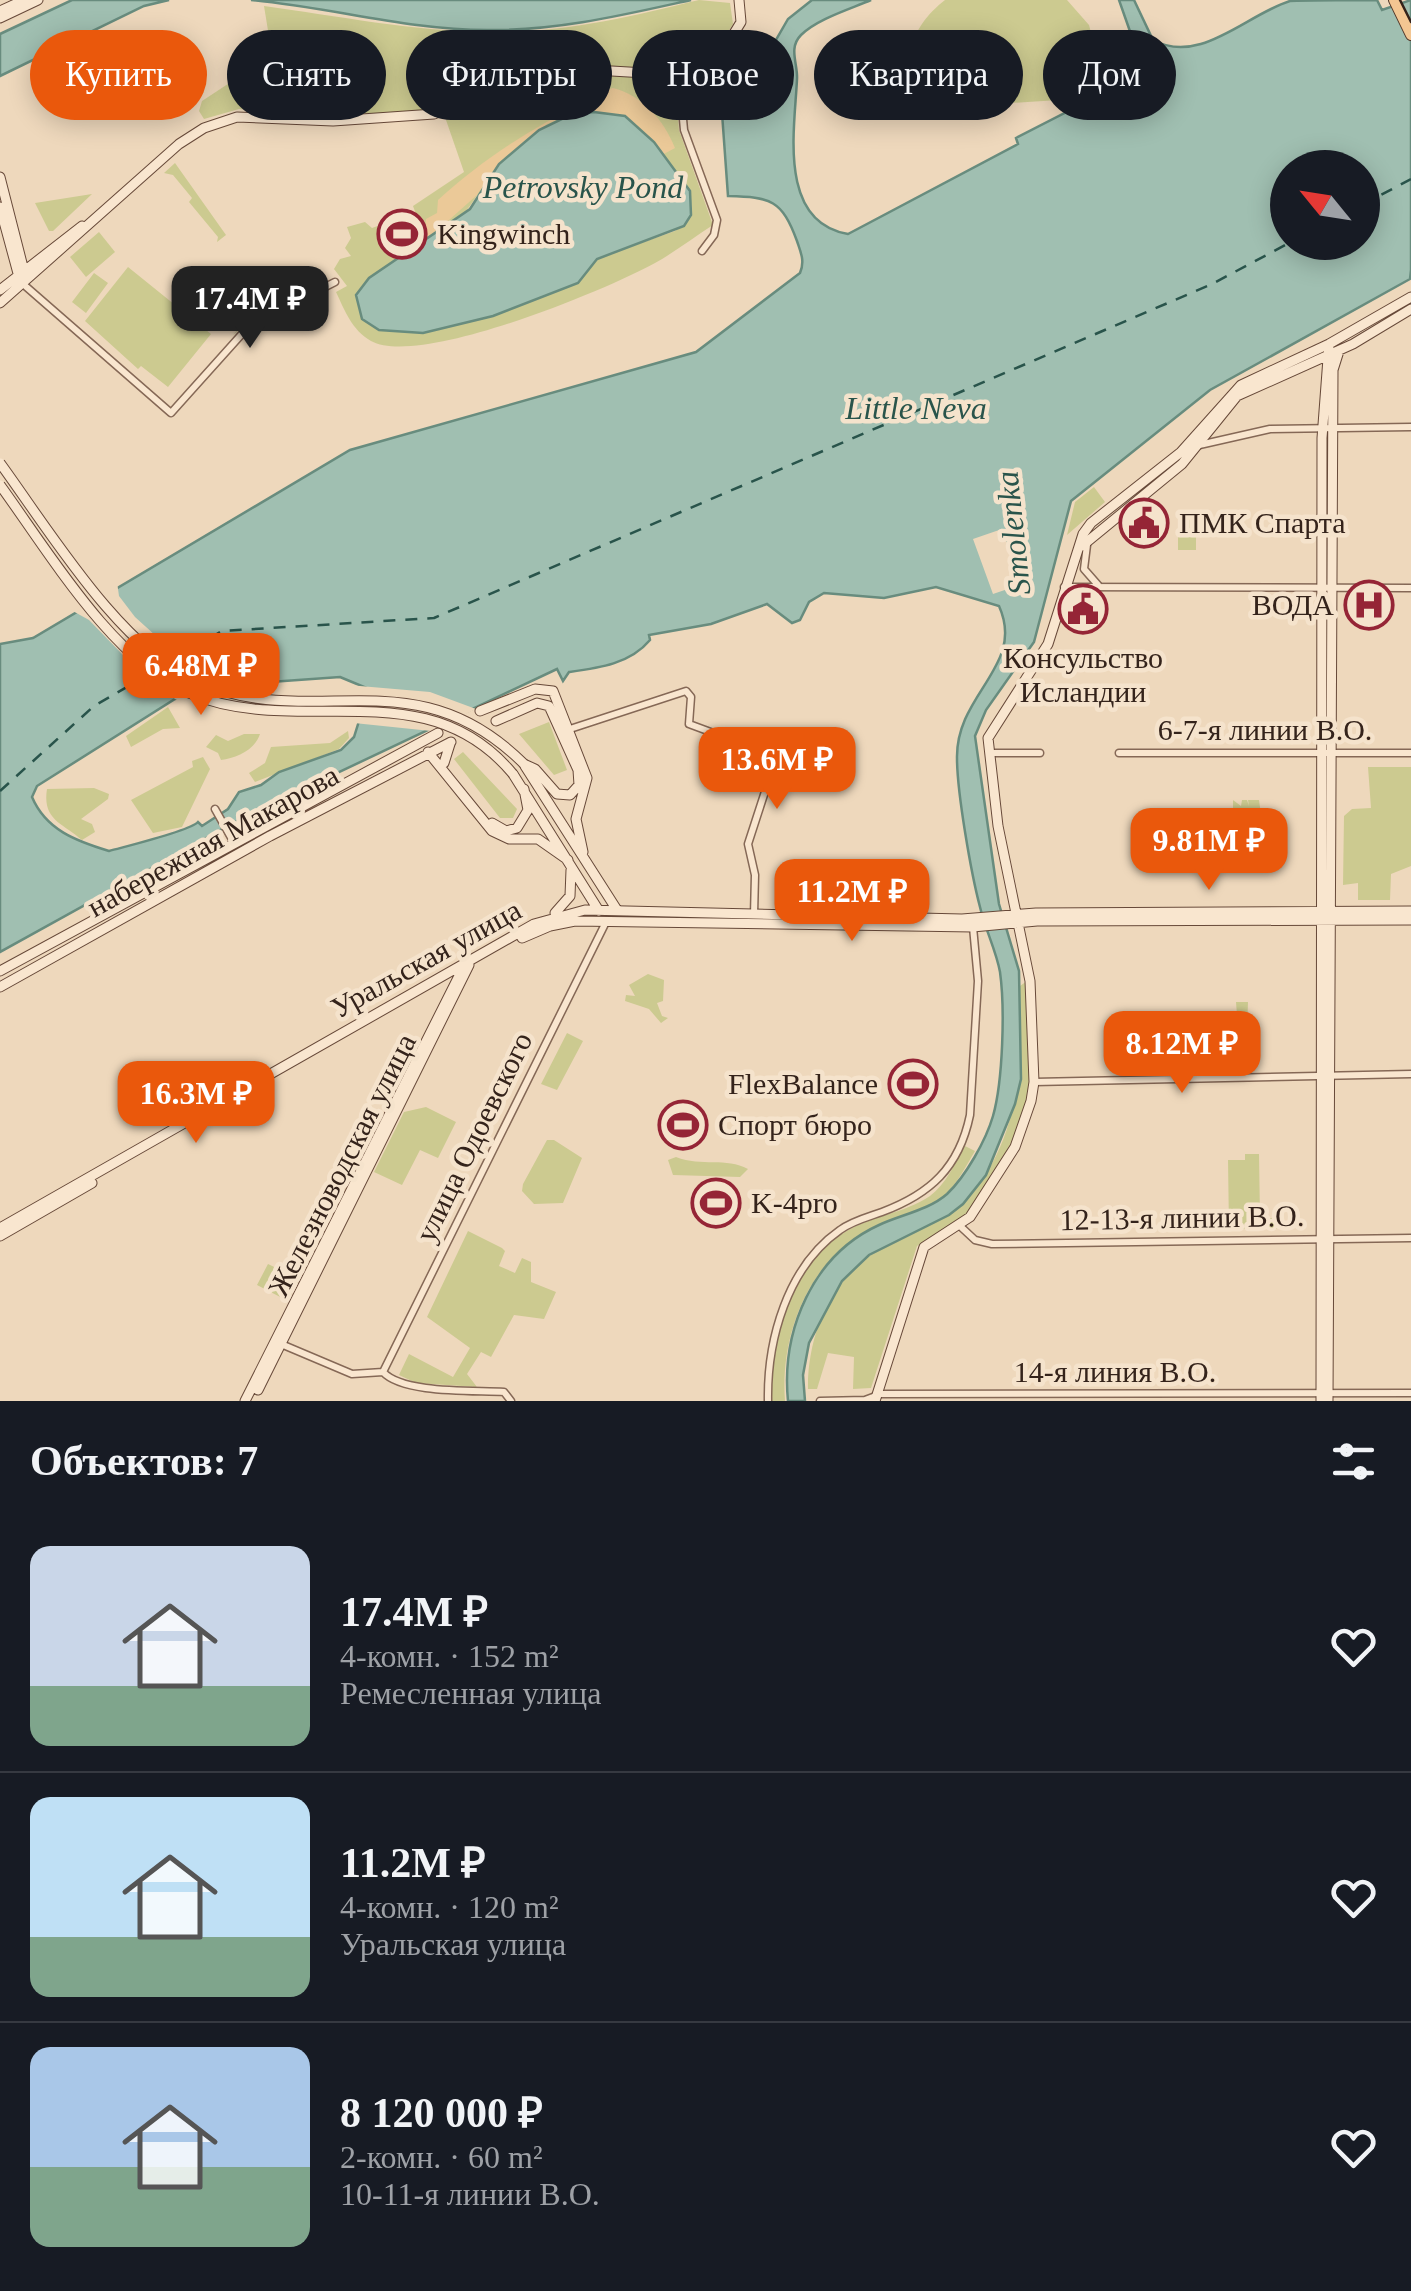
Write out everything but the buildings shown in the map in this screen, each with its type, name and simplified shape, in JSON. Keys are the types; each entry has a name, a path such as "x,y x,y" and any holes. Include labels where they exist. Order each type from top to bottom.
{"main road":[{"path":"0,15 24,0"},
{"path":"0,15 38,0"},
{"path":"736,30 741,22 739,0"},
{"path":"1395,1 1411,36"},
{"path":"0,290 21,277 191,135 228,118 333,121 423,116 501,86 567,71 632,73"},
{"path":"0,178 21,277"},
{"path":"0,207 21,277"},
{"path":"0,303 21,277"},
{"path":"1078,550 1182,464 1237,396 1328,350 1411,297"},
{"path":"1328,350 1340,351 1411,309"},
{"path":"1325,1397 1328,350"},
{"path":"1328,428 1332,370 1340,351"},
{"path":"876,1400 924,1247 960,1226 1016,1147 1034,1082 1030,981 988,753 992,725 1048,644 1064,587 1092,523 1194,445"},
{"path":"0,463 126,629 168,667 238,695 398,700 449,711 468,719 535,769 557,794 570,795 579,786 556,716 544,703 496,721"},
{"path":"0,485 116,637 161,678 222,705 252,710 367,710 425,717 470,735 524,789 606,922"},
{"path":"480,712 542,687 553,691 587,778 576,819 583,852"},
{"name":"набережная Макарова","path":"0,972 232,841 438,733"},
{"path":"423,740 492,831 508,839 538,839 568,861"},
{"name":"набережная Макарова","path":"0,988 168,892 452,742 444,763"},
{"path":"431,752 488,819 506,831 524,820 524,789"},
{"path":"524,764 617,910"},
{"path":"549,917 570,896 568,861"},
{"name":"Уральская улица","path":"0,1228 549,917 617,910 972,927 984,922"},
{"name":"улица Одоевского","path":"606,922 617,910"},
{"path":"984,922 1411,911"},
{"path":"1328,916 1411,920"},
{"name":"Уральская улица","path":"469,965 544,928 606,922 754,917 984,922"},
{"name":"Железноводская улица","path":"249,1401 458,974 469,965"},
{"name":"Железноводская улица","path":"278,1342 469,965"},
{"name":"Уральская улица","path":"0,1236 458,974"},
{"path":"438,986 448,994"}],"street":[{"path":"683,120 717,220 702,250"},
{"path":"21,277 170,413 250,325 335,282"},
{"path":"1194,445 1270,429 1411,427"},
{"path":"1090,537 1084,569 1092,582 1104,588"},
{"path":"1064,587 1411,588"},
{"path":"570,729 686,690 691,698 689,724 724,737 735,758 772,770 748,844 755,875 754,917"},
{"path":"988,753 1040,753"},
{"name":"6-7-я линии В.О.","path":"1119,753 1411,753"},
{"path":"216,812 232,841"},
{"name":"улица Одоевского","path":"384,1372 606,922"},
{"path":"768,1401 776,1326 792,1289 814,1258 848,1225 924,1195 965,1135 970,1115 978,981 972,927"},
{"path":"1034,1082 1411,1074"},
{"name":"12-13-я линии В.О.","path":"960,1226 975,1240 992,1244 1411,1238"},
{"path":"278,1342 352,1374 384,1372 394,1381 414,1386 504,1392 512,1401"},
{"name":"14-я линия В.О.","path":"820,1400 876,1400 881,1394 1142,1398 1411,1393"}],"shaded area":[{"path":"699,0 730,3 733,24 729,30 632,30 632,68 612,67 612,30 540,30 594,23"},
{"path":"945,0 1067,0 1090,30 1043,30 1043,101 1023,102 1023,30 919,30"},
{"path":"264,6 375,22 444,30 406,30 406,112 386,114 386,30 268,30"},
{"path":"612,73 632,75 632,120 678,120 713,225 631,275 513,322 429,344 395,347 364,337 336,292 347,286 334,269 340,259 351,256 345,248 351,238 347,227 365,222 372,228 392,221 385,239 393,254 424,236 413,206 464,172 446,120 612,120","holes":["660,156 683,183 691,203 691,213 685,222 675,231 596,259 578,283 493,316 423,333 380,330 362,319 356,295 385,269 452,225 477,195"]},
{"path":"227,85 227,112 207,118 207,98"},
{"path":"175,163 226,235 217,242 218,237 189,202 192,198 173,175 164,173"},
{"path":"92,194 53,231 49,231 35,203"},
{"path":"99,232 115,252 86,277 70,257"},
{"path":"128,267 211,334 168,387 141,366 138,369 85,321"},
{"path":"243,272 247,275 237,282 247,294 267,277 274,281 273,291 286,300 269,309 261,297 251,300 252,318 233,335 247,319 241,305 220,312 214,299 217,296 224,303 236,296 222,285 223,279"},
{"path":"94,273 108,283 86,313 72,302"},
{"path":"1094,487 1105,502 1067,535 1075,502"},
{"path":"1190,513 1196,521 1196,550 1178,550 1178,516"},
{"path":"168,707 180,728 163,729 131,747 126,736"},
{"path":"549,722 567,770 554,775 519,734"},
{"path":"348,731 349,738 339,749 255,782 249,773 265,763 271,747 330,743"},
{"path":"244,734 260,734 249,749 233,757 221,760 218,753 206,747 216,735 228,741"},
{"path":"463,752 517,809 513,818 500,818 454,759"},
{"path":"203,757 210,769 182,827 153,833 131,800 193,767 192,761"},
{"path":"1368,767 1411,767 1411,866 1391,874 1390,900 1358,900 1358,883 1343,885 1344,816 1352,809 1371,808"},
{"path":"94,788 109,794 108,799 81,819 92,824 95,832 82,840 51,814 47,789"},
{"path":"1233,800 1241,806 1242,800 1247,800 1249,806 1248,800 1259,800 1265,844 1261,834 1233,833"},
{"path":"648,974 664,980 663,1001 657,1003 662,1016 668,1018 661,1023 649,1009 625,1001 626,995 635,996 629,985"},
{"path":"1027,981 1032,1080 1013,1146 968,1214 917,1246 871,1388 853,1389 854,1357 828,1353 817,1389 808,1389 814,1338 827,1305 846,1276 872,1254 959,1207 998,1153 1014,1100 1020,1045 1020,986"},
{"path":"1236,1002 1248,1002 1247,1031 1221,1030 1221,1014 1237,1015"},
{"path":"567,1033 583,1041 557,1090 541,1084"},
{"path":"426,1107 456,1122 438,1158 420,1150 402,1185 374,1172 404,1112"},
{"path":"547,1140 554,1140 582,1158 563,1203 534,1204 522,1191 523,1184"},
{"path":"965,1146 975,1151 944,1196 920,1210 874,1227 832,1258 816,1277 794,1324 788,1349 785,1401 771,1401 780,1331 798,1284 812,1263 845,1232 930,1196"},
{"path":"1245,1154 1259,1154 1260,1218 1277,1218 1277,1229 1229,1229 1228,1160 1245,1160"},
{"path":"676,1157 731,1163 748,1169 740,1177 673,1175 668,1160"},
{"path":"468,1231 505,1251 499,1266 515,1273 522,1258 531,1262 531,1282 556,1292 544,1319 514,1315 491,1357 481,1352 467,1374 477,1387 416,1383 399,1375 409,1354 453,1377 470,1348 427,1317"},
{"path":"268,1264 299,1279 288,1301 257,1285"}],"sand":[{"path":"612,88 632,95 632,120 659,120 675,148 660,156 654,142 625,116 612,114"},
{"path":"557,120 499,164 477,195 430,237 425,235 426,219 437,213 438,200 472,171 527,134"}],"water":[{"path":"72,0 169,0 144,6 95,30 30,30 30,61 0,76 0,34"},
{"path":"251,0 691,0 564,25 513,30 427,26"},
{"name":"Little Neva","path":"812,0 871,0 808,29 797,40 794,51 794,30 782,30 788,19"},
{"name":"Little Neva","path":"1119,0 1134,0 1148,30 1130,30"},
{"name":"Little Neva","path":"1377,0 1382,10 1411,0 1410,279 1210,390 1071,501 1034,642 986,710 975,736 999,904 1019,971 1021,1079 1015,1104 986,1175 963,1204 869,1255 842,1281 809,1343 803,1375 805,1401 788,1401 787,1374 796,1322 819,1275 856,1238 947,1194 974,1157 993,1116 1001,1065 1002,987 973,874 957,758 967,715 1004,646 1005,627 999,606 936,587 884,598 824,593 809,602 800,620 792,623 767,604 711,624 649,635 650,640 642,648 623,660 569,672 563,681 557,669 244,817 0,952 0,644 33,638 350,450 696,352 800,273 800,249 780,209 765,200 728,196 723,120 794,120 794,51 795,170 800,192 810,211 825,226 848,234 1018,144 1016,138 1051,120 1176,120 1176,46 1206,43 1290,1","holes":["340,677 369,689 354,737 341,750 279,772 261,785 239,792 228,809 202,826 198,822 171,834 109,851 54,826 32,797 37,786 175,699 256,683"]},
{"name":"Petrovsky Pond","path":"612,114 625,116 654,142 690,191 691,215 684,226 597,259 578,283 493,316 423,333 379,330 362,319 356,295 369,278 470,209 499,164 539,130 560,120 612,120"}],"pier":[{"path":"1002,529 1022,584 993,594 973,539"},
{"path":"117,582 119,596 135,617 177,655 230,679 287,686 184,704 154,687 89,620 71,610"},
{"path":"348,685 430,692 476,709 431,731 354,723 363,692"}],"ferry route":[{"path":"1380,195 1411,179"},
{"path":"172,661 222,631 434,618 1212,284 1270,253"},
{"path":"0,791 94,706 165,665"}],"tram line":[{"path":"1400,0 1411,22"}],"place":[{"name":"Kingwinch","path":"402,234"},
{"name":"ПМК Спарта","path":"1144,523"},
{"name":"ВОДА","path":"1369,605"},
{"name":"Консульство Исландии","path":"1083,609"},
{"name":"FlexBalance","path":"913,1084"},
{"name":"Спорт бюро","path":"683,1125"},
{"name":"K-4pro","path":"716,1203"}],"water label":[{"name":"Smolenka","path":"1013,533"}]}
